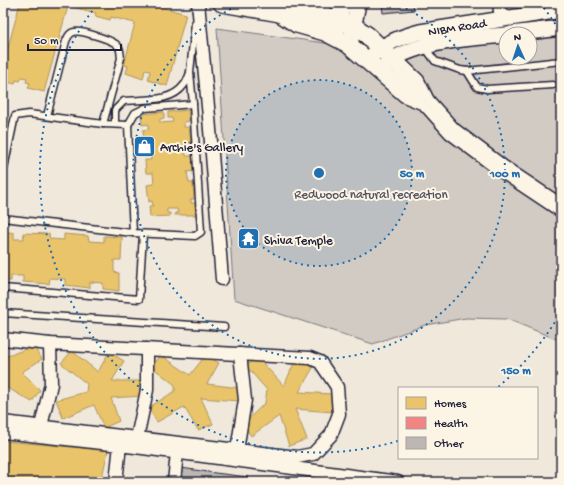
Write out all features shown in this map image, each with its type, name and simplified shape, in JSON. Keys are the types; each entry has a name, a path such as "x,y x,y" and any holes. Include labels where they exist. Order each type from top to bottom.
{"main road":[{"path":"222,3 280,13 301,9 346,16 416,82 426,102 452,131 500,168 561,208"},
{"path":"280,13 297,24 325,32 350,45 406,94 426,102"}],"street":[{"path":"198,3 222,279"},
{"path":"336,37 346,16 358,3"},
{"path":"499,3 501,19"},
{"name":"NIBM Road","path":"374,66 393,60 422,39 501,19 561,10"},
{"path":"346,16 350,45"},
{"path":"538,31 561,28"},
{"name":"NIBM Road","path":"374,66 380,48 400,38 422,39 498,35"},
{"path":"3,339 50,344 310,358 320,362 337,387 339,414 331,435 313,454 297,458 3,422"},
{"path":"41,426 51,384 50,344"},
{"path":"137,438 147,390 148,349"},
{"path":"237,450 245,400 240,354"},
{"path":"3,432 120,445 398,482"},
{"path":"116,482 120,445"},
{"path":"174,482 177,453"}],"lane":[{"path":"3,218 133,234 195,236 201,232 190,72 198,3"},
{"path":"47,116 66,41 69,34 74,31 81,32 113,41 118,46 120,52 121,58 103,124"},
{"path":"422,39 435,61 460,70 467,71 561,61"},
{"path":"467,71 477,87 487,89 553,85"},
{"path":"115,124 115,110 124,101 157,99 170,96 184,85 190,72"},
{"path":"133,234 128,125 135,114 145,108 193,104"},
{"path":"3,173 15,116 29,114 103,124 128,125"},
{"path":"3,288 139,299 143,234"},
{"path":"3,313 224,327"}],"green space":[{"name":"Redwood natural recreation","path":"217,28 411,55 498,42 498,66 538,66 538,37 561,33 561,341 507,319 466,318 425,325 373,344 234,299"}],"building: Homes":[{"path":"20,3 147,3 186,14 167,86 148,80 150,71 145,70 143,79 126,73 128,66 124,65 135,23 111,17 110,20 95,16 96,13 68,6 44,92 28,88 30,83 26,82 27,78 22,77 20,81 16,80 15,84 3,81 3,66"},
{"path":"188,110 189,121 184,122 184,127 189,127 191,143 185,143 186,156 192,156 194,171 187,172 189,183 193,183 194,199 191,199 191,203 195,203 196,215 175,215 175,213 178,212 177,209 167,209 167,213 170,213 170,216 150,217 149,206 153,206 152,201 149,202 147,185 154,184 153,173 146,173 145,160 151,160 149,145 144,146 143,130 149,129 148,124 142,125 141,114 164,112 164,118 160,119 160,123 173,122 172,118 168,118 168,112"},
{"path":"3,231 14,233 14,239 24,239 23,233 49,234 50,239 64,240 64,234 88,236 89,241 104,242 104,236 122,237 121,260 114,260 114,272 119,273 119,291 103,289 103,283 90,282 90,288 65,285 65,279 50,278 49,284 23,282 23,276 11,276 11,281 3,281"},
{"path":"33,346 42,359 22,372 40,390 32,402 6,387 3,389 3,353 8,356"},
{"path":"72,351 98,372 109,352 124,361 112,381 140,381 142,396 111,398 119,421 104,428 94,405 63,418 56,400 86,392 87,384 61,363"},
{"path":"161,355 190,375 205,356 219,363 207,384 240,388 239,401 201,398 213,424 198,430 184,407 157,422 148,408 175,391 175,385 152,367"},
{"path":"259,359 284,386 295,361 314,366 299,392 332,394 333,412 295,409 307,439 289,446 279,416 251,436 243,424 265,403 267,390 245,365"},
{"path":"3,441 108,450 101,482 64,482 3,478"}],"building: Health":[{"path":"452,3 480,3 452,6"}],"building: Other":[{"path":"382,3 413,3 414,10 383,13"},
{"path":"503,3 536,3 503,7"},
{"path":"181,468 248,477 247,482 179,482"}],"place":[{"name":"Archie's Gallery","path":"144,146"},
{"name":"Shiva Temple","path":"248,239"}]}
